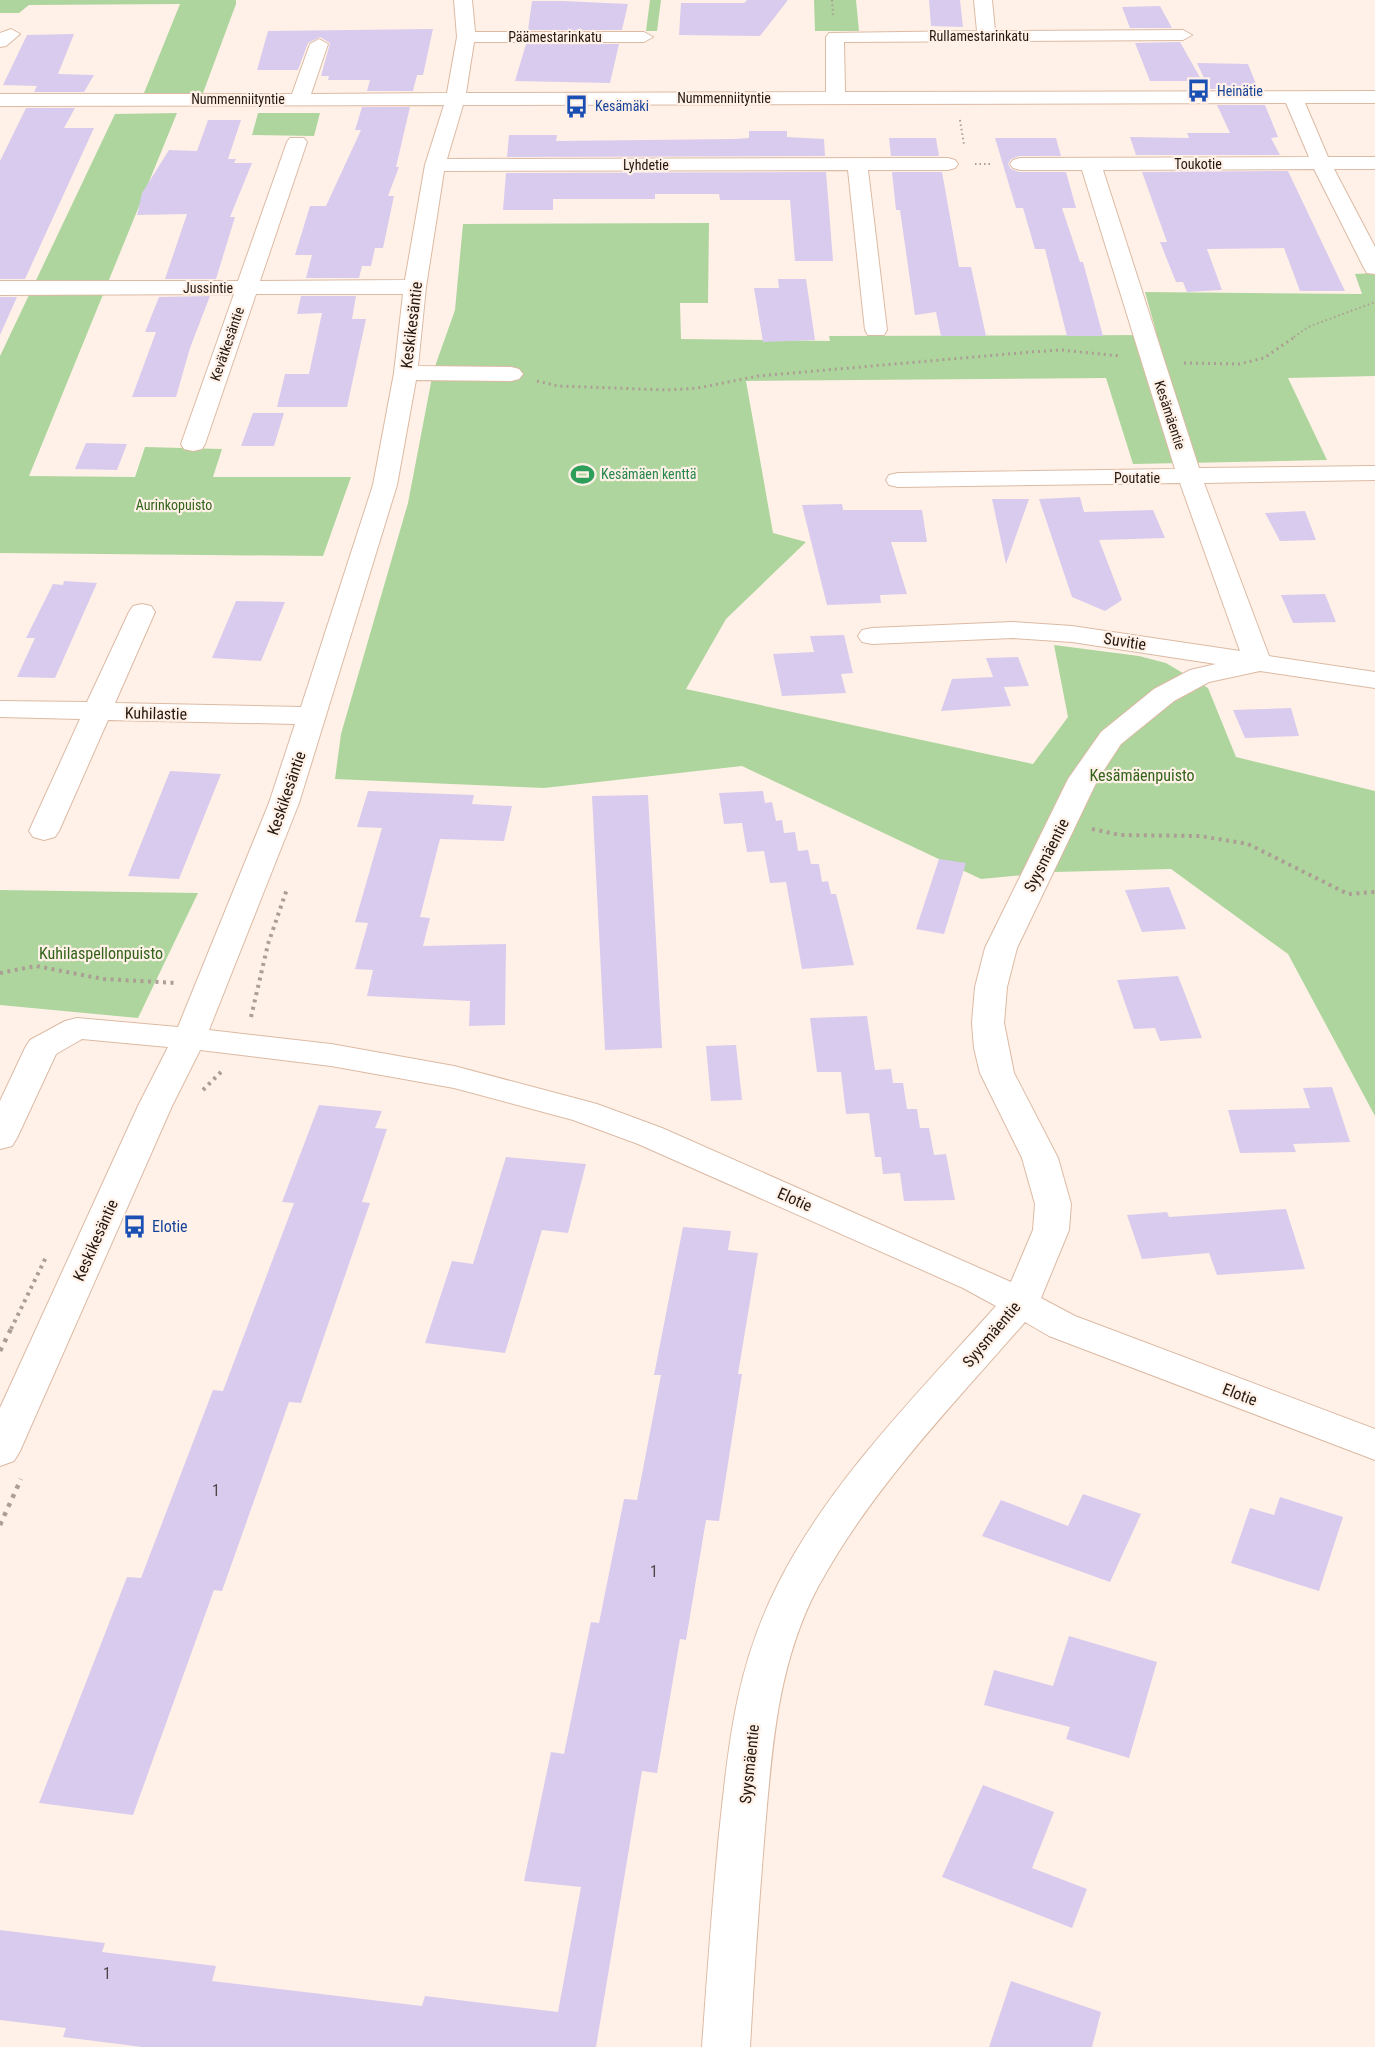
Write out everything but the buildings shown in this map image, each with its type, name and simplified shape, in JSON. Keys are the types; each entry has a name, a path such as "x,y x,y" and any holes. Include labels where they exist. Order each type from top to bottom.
{"street":[{"name":"Keskikesäntie","path":"0,1451 15,1389 190,1037 260,866 284,803 374,525 385,485 406,373 415,287 435,165 456,98 466,37 463,0"},
{"path":"983,0 987,36"},
{"name":"Rullamestarinkatu","path":"836,97 835,38 1183,35"},
{"name":"Päämestarinkatu","path":"466,37 644,37"},
{"path":"300,99 319,44"},
{"name":"Nummenniityntie","path":"0,100 1375,97"},
{"path":"1293,98 1321,163 1375,268"},
{"name":"Kevätkesäntie","path":"193,444 297,142"},
{"name":"Toukotie","path":"1020,164 1375,163"},
{"name":"Lyhdetie","path":"435,165 957,164"},
{"path":"857,165 876,330"},
{"name":"Kesämäentie","path":"1091,165 1190,478 1258,663"},
{"name":"Jussintie","path":"0,288 415,287"},
{"path":"406,373 511,374"},
{"name":"Poutatie","path":"898,480 1190,478 1375,473"},
{"path":"44,831 142,612"},
{"name":"Suvitie","path":"872,636 1045,632 1102,637 1375,680"},
{"name":"Syysmäentie","path":"726,2047 733,1930 752,1729 763,1675 778,1631 799,1583 847,1508 909,1429 1020,1304 1052,1230 1053,1204 1040,1158 998,1073 988,1023 991,987 1001,948 1083,779 1111,738 1164,695 1200,676 1258,663"},
{"name":"Kuhilastie","path":"0,709 312,716"},
{"name":"Elotie","path":"0,1138 42,1048 77,1028 190,1037 331,1055 434,1073 518,1092 585,1112 719,1165 976,1279 1062,1326 1375,1446"}],"path":[{"path":"960,118 957,164 1020,164"},
{"path":"511,374 558,386 668,390 698,388 758,376 891,366 1031,351 1090,352 1204,365 1252,362 1275,352 1308,327 1375,302"},
{"path":"1062,823 1120,835 1200,836 1248,844 1348,894 1375,892"},
{"path":"0,973 29,966 46,966 92,977 178,983"}],"green space":[{"path":"0,0 236,0 236,4 203,93 144,93 180,4 29,5 19,13 0,13"},
{"path":"650,0 661,0 657,31 646,31"},
{"path":"814,0 856,0 859,31 815,31"},
{"name":"Aurinkopuisto","path":"177,113 29,476 135,477 145,447 222,449 213,477 351,477 323,556 0,553 0,356 115,114"},
{"path":"258,113 320,113 314,136 252,135"},
{"name":"Kesämäenpuisto","path":"709,223 708,303 680,303 681,339 830,341 829,336 1157,335 1145,292 1362,294 1355,274 1375,273 1375,376 1288,378 1327,460 1133,464 1106,378 746,381 773,533 806,542 726,619 686,689 1033,764 1068,717 1054,645 1139,656 1166,663 1208,688 1236,757 1375,791 1375,1116 1288,954 1171,869 1054,872 981,879 742,766 544,788 335,779 341,734 408,503 433,372 455,310 463,224"},
{"name":"Kuhilaspellonpuisto","path":"0,890 198,893 138,1018 0,1005"}],"place":[{"name":"Heinätie","path":"1199,91"},
{"name":"Kesämäki","path":"577,106"},
{"name":"Kesämäen kenttä","path":"583,474"},
{"name":"Elotie","path":"134,1226"}]}
